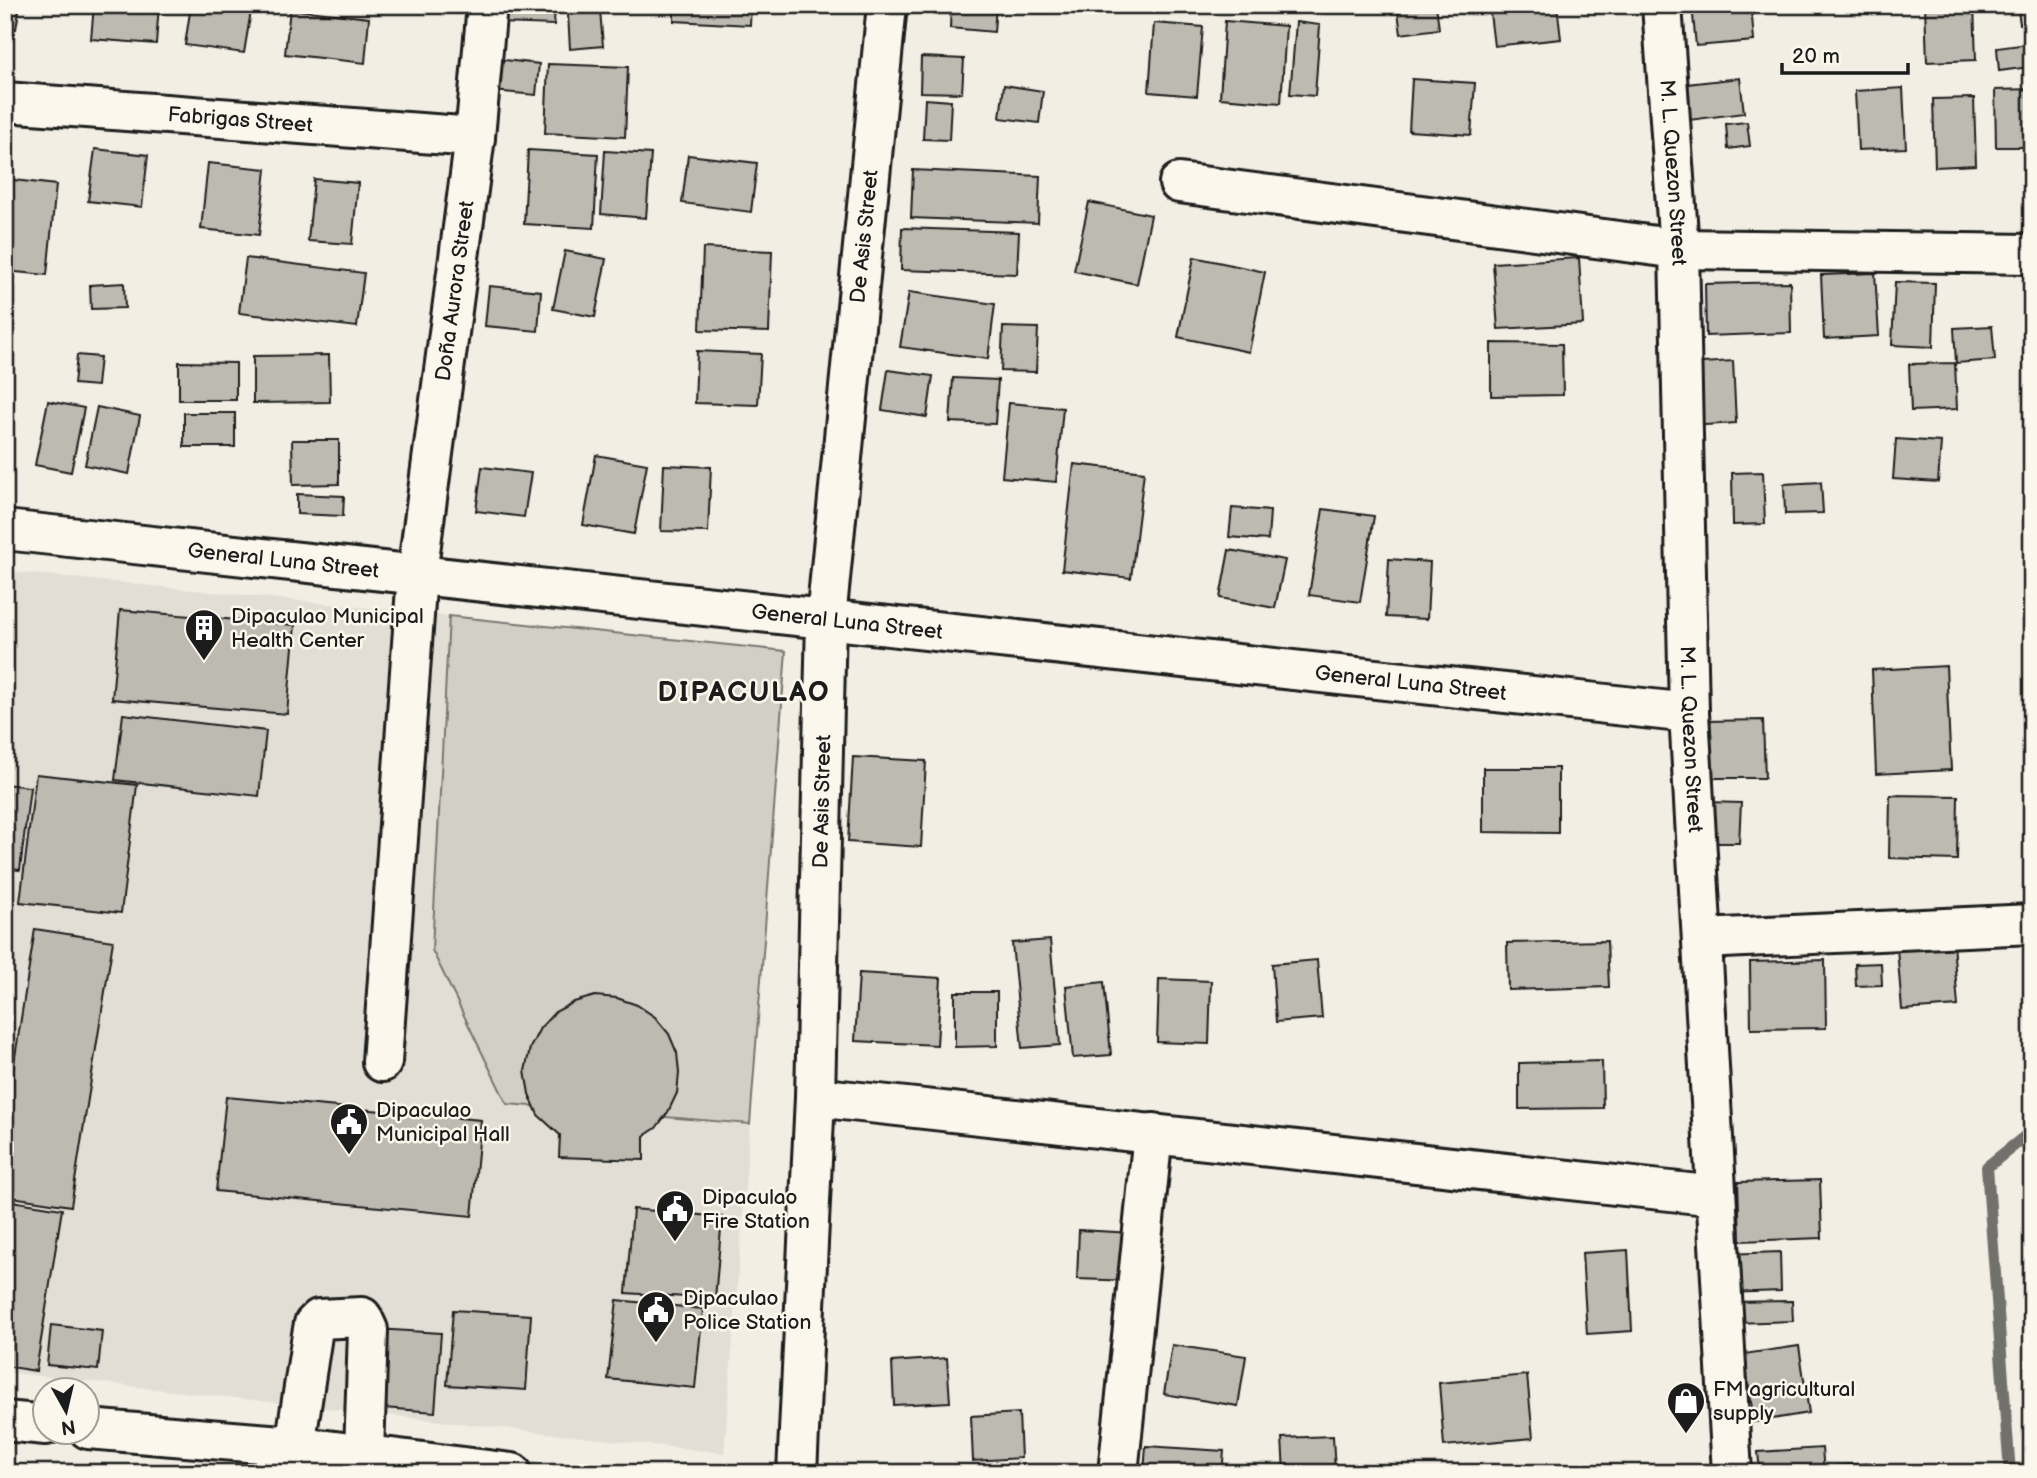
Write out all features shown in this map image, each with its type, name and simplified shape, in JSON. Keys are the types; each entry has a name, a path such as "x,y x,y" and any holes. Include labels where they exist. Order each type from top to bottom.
{"street":[{"name":"Doña Aurora Street","path":"382,1062 417,574 475,137 487,5"},
{"name":"De Asis Street","path":"797,1473 815,1097 826,620 887,5"},
{"name":"M. L. Quezon Street","path":"1662,5 1679,249 1689,713 1732,1473"},
{"name":"Fabrigas Street","path":"5,102 475,137"},
{"path":"1180,183 1679,249 2032,254"},
{"name":"General Luna Street","path":"5,530 1689,713"},
{"path":"1702,939 2032,924"},
{"path":"815,1097 1716,1196"},
{"path":"1118,1473 1153,1133"},
{"path":"294,1460 314,1324 319,1319 362,1317 368,1330 365,1454"},
{"path":"5,1421 32,1424"},
{"path":"102,1431 294,1460 365,1454 512,1473"}],"shaded area":[{"path":"5,571 449,616 432,950 507,1104 750,1124 724,1453 102,1383 102,1376 41,1376 5,1372"},
{"path":"449,616 786,651 750,1124 507,1104 432,950"}],"building":[{"path":"5,5 20,5 16,29 5,27"},
{"path":"94,5 159,5 156,44 91,39"},
{"path":"191,5 252,5 244,53 185,45"},
{"path":"498,5 555,5 554,25 497,23"},
{"path":"674,5 751,5 750,25 674,21"},
{"path":"951,5 996,5 994,32 950,28"},
{"path":"1006,5 1048,5 1048,13 1005,10"},
{"path":"1397,5 1436,5 1439,29 1401,34"},
{"path":"1489,5 1557,5 1561,39 1494,46"},
{"path":"1692,5 1751,5 1754,41 1696,46"},
{"path":"1925,5 1974,5 1976,60 1927,62"},
{"path":"2017,5 2032,5 2032,23 2020,24"},
{"path":"290,9 369,18 365,63 285,54"},
{"path":"600,10 603,46 570,49 568,14"},
{"path":"1225,21 1286,26 1281,103 1220,98"},
{"path":"1296,22 1320,25 1315,96 1290,94"},
{"path":"1154,23 1203,27 1197,96 1149,92"},
{"path":"2027,44 2030,67 1999,71 1997,48"},
{"path":"921,57 964,59 962,93 920,92"},
{"path":"496,59 539,64 536,95 492,91"},
{"path":"548,64 628,67 625,137 545,133"},
{"path":"1740,78 1744,113 1682,121 1678,85"},
{"path":"1412,79 1475,83 1471,135 1409,131"},
{"path":"1004,85 1043,91 1039,123 1000,118"},
{"path":"1903,88 1906,148 1858,150 1855,91"},
{"path":"2032,89 2032,147 1996,147 1995,90"},
{"path":"1974,98 1976,165 1935,167 1933,99"},
{"path":"925,99 951,101 949,140 923,139"},
{"path":"1747,122 1750,146 1728,149 1726,124"},
{"path":"95,149 148,155 142,207 88,201"},
{"path":"528,150 598,154 594,228 524,224"},
{"path":"605,151 651,154 646,218 601,214"},
{"path":"688,155 757,163 751,212 682,203"},
{"path":"208,163 266,169 259,235 201,229"},
{"path":"913,170 1040,176 1038,223 911,218"},
{"path":"5,179 56,185 47,275 5,271"},
{"path":"314,179 358,183 352,244 308,241"},
{"path":"1089,202 1151,215 1137,284 1074,271"},
{"path":"902,228 1019,232 1017,274 901,270"},
{"path":"703,248 772,251 769,332 700,330"},
{"path":"565,251 606,259 595,317 553,309"},
{"path":"1194,257 1265,272 1249,352 1178,337"},
{"path":"246,258 364,273 357,327 239,313"},
{"path":"1579,258 1583,324 1498,329 1493,263"},
{"path":"1875,273 1879,336 1824,339 1821,275"},
{"path":"1790,282 1791,333 1706,336 1705,284"},
{"path":"1895,282 1935,283 1933,347 1892,345"},
{"path":"124,283 125,308 91,309 90,285"},
{"path":"489,286 541,291 538,331 485,326"},
{"path":"909,292 995,304 988,359 900,347"},
{"path":"1992,326 1995,360 1956,363 1954,328"},
{"path":"1003,327 1038,328 1036,372 1001,371"},
{"path":"1491,343 1562,344 1563,395 1491,396"},
{"path":"697,351 761,354 758,405 695,403"},
{"path":"77,355 100,357 97,386 74,384"},
{"path":"329,355 330,402 253,403 253,356"},
{"path":"1733,361 1736,423 1690,426 1687,364"},
{"path":"179,362 236,363 236,400 179,400"},
{"path":"1955,363 1957,409 1911,411 1909,364"},
{"path":"888,370 933,376 927,417 882,410"},
{"path":"953,378 998,380 995,424 950,422"},
{"path":"48,401 84,408 71,472 35,465"},
{"path":"1009,403 1063,408 1056,482 1002,477"},
{"path":"97,407 140,416 129,474 85,465"},
{"path":"184,413 235,413 235,447 184,447"},
{"path":"1896,439 1941,442 1938,482 1893,479"},
{"path":"292,440 339,440 339,484 293,485"},
{"path":"596,455 647,464 634,534 583,525"},
{"path":"1074,464 1144,472 1131,578 1062,570"},
{"path":"664,465 711,467 708,532 661,531"},
{"path":"482,467 531,473 524,517 476,511"},
{"path":"1763,472 1765,524 1733,525 1732,473"},
{"path":"1821,482 1823,513 1785,514 1784,484"},
{"path":"297,494 344,496 343,516 297,514"},
{"path":"1232,508 1270,511 1268,540 1229,537"},
{"path":"1323,509 1374,516 1360,602 1309,595"},
{"path":"1229,550 1285,560 1275,608 1220,598"},
{"path":"1389,559 1430,562 1427,619 1386,617"},
{"name":"Dipaculao Municipal Health Center","path":"120,610 295,625 287,714 112,699"},
{"path":"1946,666 1951,770 1876,774 1872,670"},
{"path":"123,714 266,731 259,796 115,780"},
{"path":"1763,720 1765,778 1707,778 1706,721"},
{"path":"853,757 926,761 921,847 848,842"},
{"path":"1483,768 1558,768 1558,833 1483,832"},
{"path":"36,774 137,785 121,913 20,902"},
{"path":"5,784 30,787 20,870 5,868"},
{"path":"1890,795 1958,796 1957,860 1889,858"},
{"path":"1706,802 1741,803 1739,843 1705,843"},
{"path":"35,929 113,941 71,1206 5,1196 5,1121"},
{"path":"1050,940 1060,1045 1022,1048 1012,943"},
{"path":"1607,941 1609,987 1508,990 1507,943"},
{"path":"1953,943 1958,1006 1902,1010 1897,948"},
{"path":"1317,960 1322,1018 1276,1022 1272,964"},
{"path":"1825,960 1826,1028 1751,1029 1750,962"},
{"path":"1881,963 1882,985 1856,986 1855,964"},
{"path":"859,973 941,978 937,1045 855,1041"},
{"path":"1159,979 1211,981 1209,1044 1157,1042"},
{"path":"1104,982 1111,1055 1073,1058 1066,986"},
{"path":"955,992 997,992 997,1046 955,1047"},
{"path":"595,996 617,998 637,1005 655,1017 669,1034 677,1053 677,1093 656,1128 644,1136 644,1160 559,1157 560,1135 538,1115 529,1094 525,1071 530,1048 540,1028 555,1012 574,1002"},
{"path":"1602,1061 1603,1108 1519,1109 1519,1063"},
{"name":"Dipaculao Municipal Hall","path":"226,1097 481,1120 472,1216 216,1191"},
{"path":"1820,1180 1822,1238 1740,1241 1738,1182"},
{"path":"5,1200 62,1209 36,1371 5,1366"},
{"name":"Dipaculao Fire Station","path":"633,1209 722,1217 715,1299 626,1293"},
{"path":"1079,1230 1134,1233 1132,1281 1077,1279"},
{"path":"1628,1250 1632,1331 1587,1334 1582,1253"},
{"path":"1780,1252 1781,1291 1727,1293 1725,1254"},
{"name":"Dipaculao Police Station","path":"617,1300 703,1309 695,1388 608,1379"},
{"path":"1792,1301 1793,1321 1733,1323 1733,1302"},
{"path":"453,1310 531,1315 526,1390 447,1385"},
{"path":"51,1325 102,1331 98,1370 47,1365"},
{"path":"376,1329 441,1333 435,1412 370,1407"},
{"path":"1172,1345 1246,1356 1238,1406 1164,1394"},
{"path":"1799,1346 1809,1413 1754,1422 1744,1354"},
{"path":"947,1358 950,1402 894,1405 892,1362"},
{"path":"1527,1375 1533,1438 1444,1446 1439,1383"},
{"path":"1019,1413 1021,1458 973,1461 971,1416"},
{"path":"1333,1436 1335,1473 1284,1473 1282,1438"},
{"path":"1146,1446 1224,1451 1222,1473 1144,1473"},
{"path":"1822,1448 1824,1473 1760,1473 1758,1452"},
{"path":"1875,1463 1876,1473 1837,1473 1836,1466"}],"waterway":[{"path":"2010,1473 1987,1167 2032,1131"}],"place":[{"name":"Dipaculao Municipal Health Center","path":"204,662"},
{"name":"Dipaculao Municipal Hall","path":"349,1156"},
{"name":"Dipaculao Fire Station","path":"675,1243"},
{"name":"Dipaculao Police Station","path":"656,1344"},
{"name":"FM agricultural supply","path":"1686,1435"}],"district":[{"name":"DIPACULAO","path":"744,692"}]}
